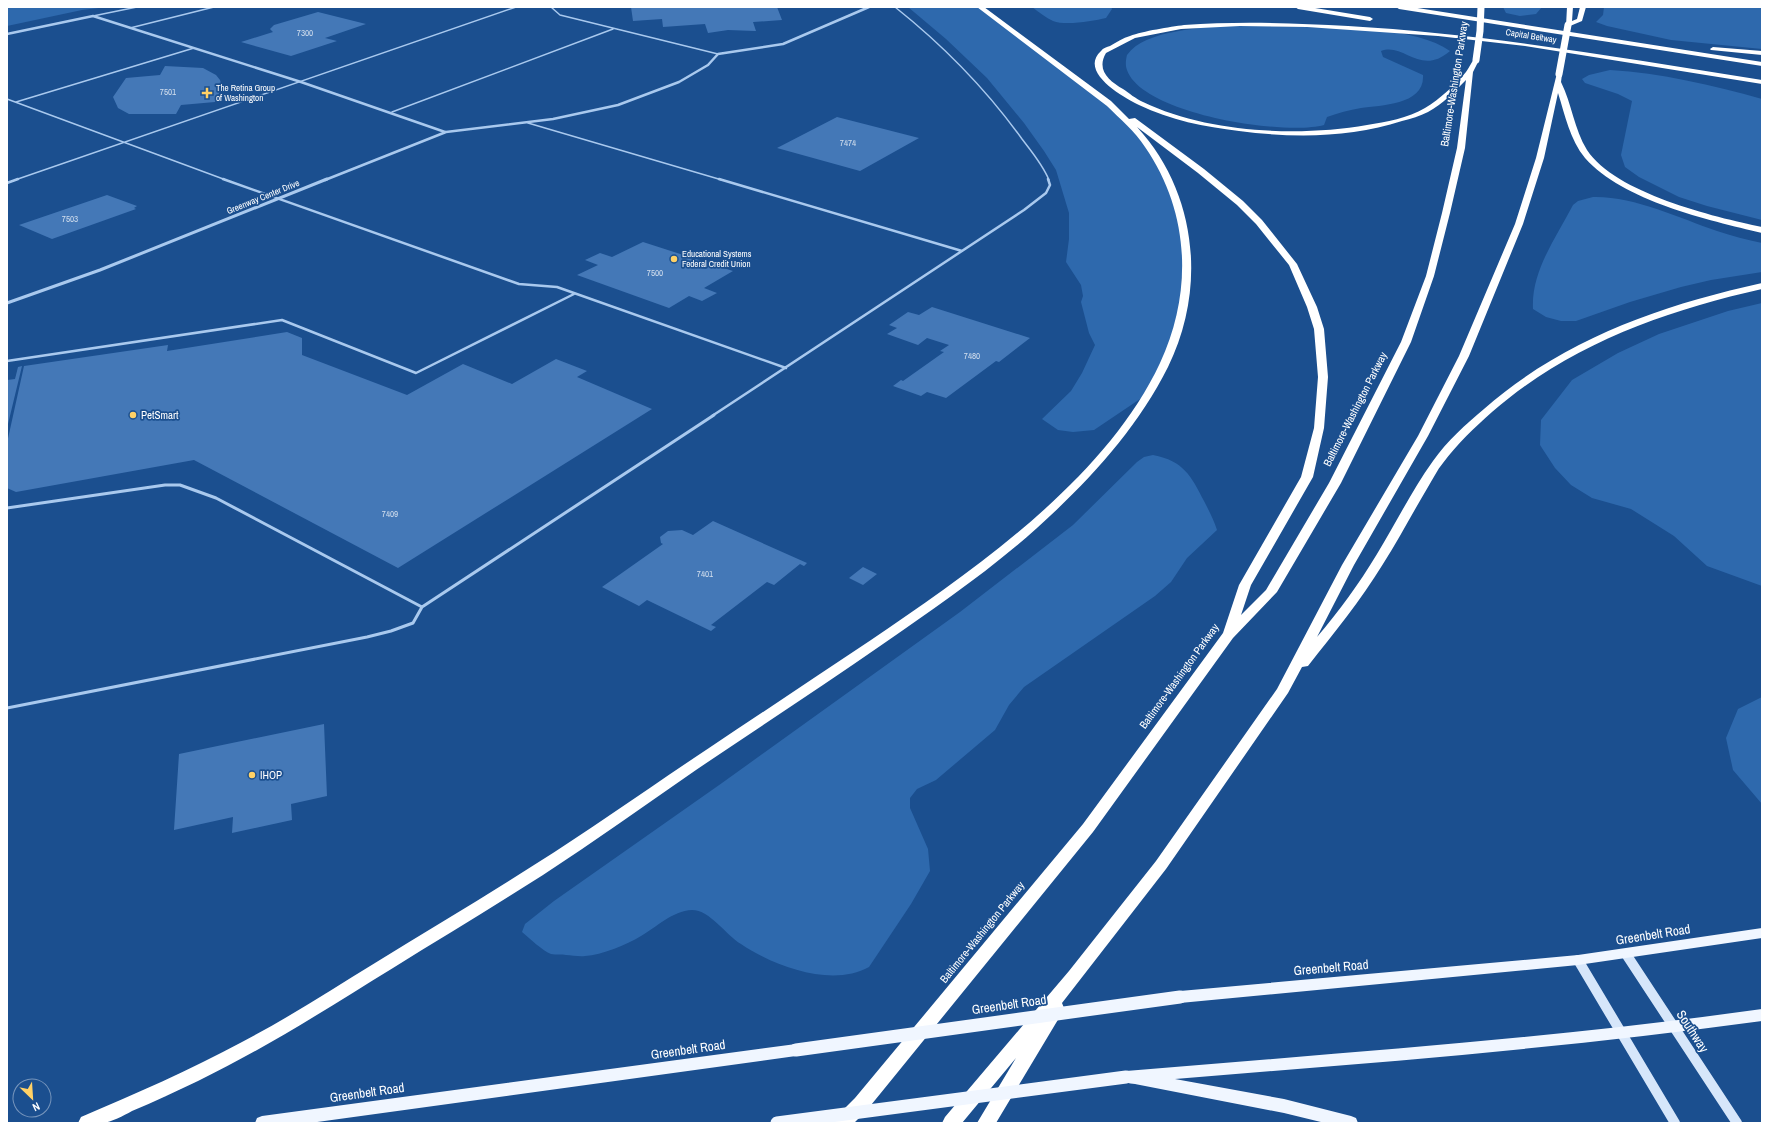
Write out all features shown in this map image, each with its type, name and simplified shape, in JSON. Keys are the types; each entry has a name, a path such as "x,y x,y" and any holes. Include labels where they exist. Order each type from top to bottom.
{"highway":[{"path":"980,7 1201,171 1240,203 1293,264 1312,307 1319,329 1323,377 1319,428 1307,477 1245,585 1228,635"},
{"path":"1298,7 1376,20"},
{"name":"Capital Beltway","path":"1399,7 1762,64"},
{"path":"1406,7 1435,13"},
{"name":"Baltimore-Washington Parkway","path":"842,1123 866,1098 992,947 1088,828 1228,635 1270,592 1335,484 1406,342 1430,276 1461,148 1470,72 1476,60 1480,31 1481,7"},
{"path":"1283,690 1348,565 1423,436 1464,356 1518,224 1540,158 1558,78 1570,7"},
{"path":"1568,25 1580,20 1583,7"},
{"path":"1231,17 1290,19 1397,28 1532,45"},
{"path":"1194,19 1144,29 1131,33 1112,43 1100,55 1098,68 1103,78 1120,92 1134,100 1156,110 1177,117 1240,129 1307,133 1346,131 1379,127 1416,115 1440,101 1470,72"},
{"name":"Capital Beltway","path":"1407,24 1631,62 1762,82"},
{"path":"1621,42 1762,53"},
{"path":"1631,62 1762,90"},
{"path":"1558,78 1578,140 1588,156 1604,170 1639,191 1664,202 1718,220 1762,230"},
{"path":"86,1123 169,1087 271,1035 516,884 922,612 989,562 1055,506 1101,459 1146,395 1163,366 1179,324 1187,287 1188,253 1185,224 1177,198 1166,172 1150,147 1108,103"},
{"path":"951,1123 1075,976 1161,865 1283,690 1370,575 1439,460 1475,420 1520,383 1562,357 1602,336 1654,315 1730,292 1762,286"},
{"path":"986,1123 1075,976"}],"main road":[{"name":"Greenbelt Road","path":"262,1123 1180,997 1578,960 1762,933"},
{"path":"777,1123 1126,1077 1523,1044 1674,1028 1762,1015"},
{"path":"1126,1077 1284,1106 1351,1123"}],"street":[{"path":"718,54 784,44 869,7"},
{"path":"7,34 93,16 301,82 392,112 446,132"},
{"name":"Greenway Center Drive","path":"7,303 100,270 446,132 528,123 599,110 635,99 692,75 708,65 718,54"},
{"name":"Southway","path":"1626,954 1737,1123"},
{"path":"1578,960 1675,1123"}],"lane":[{"path":"93,16 137,7"},
{"path":"130,28 214,7"},
{"path":"7,183 516,7"},
{"path":"551,7 560,15 718,54"},
{"path":"7,708 367,637 392,631 413,623 422,607 602,487 786,368 1038,200 1050,185 1048,178 1019,134 977,81 956,58 895,7"},
{"path":"392,112 613,29"},
{"path":"16,102 194,48"},
{"path":"7,99 276,199 519,284 557,287 786,368"},
{"path":"528,123 962,251"},
{"path":"7,361 282,320 416,373 574,294"},
{"path":"7,508 150,486 180,485 216,498 422,607"}],"shaded area":[{"path":"7,7 107,7 82,10 7,26"},
{"path":"908,7 980,7 1108,103 1150,147 1185,224 1179,324 1146,395 1094,430 1073,432 1058,430 1042,419 1071,391 1082,373 1095,345 1089,333 1081,302 1083,296 1081,285 1066,262 1069,239 1069,213 1056,170 1024,123 987,78 946,39"},
{"path":"1032,7 1111,7 1112,9 1106,18 1087,22 1065,23 1050,20"},
{"path":"1503,7 1542,7 1536,14 1520,16 1506,13"},
{"path":"1604,7 1762,7 1762,49 1671,40 1607,26 1596,22 1603,15"},
{"path":"1234,25 1380,30 1419,37 1436,43 1450,51 1439,58 1430,61 1421,60 1389,49 1381,51 1383,57 1423,75 1422,85 1417,92 1410,98 1400,102 1344,112 1327,117 1324,125 1305,128 1248,124 1185,110 1158,99 1138,85 1127,70 1127,55 1136,46 1147,40 1176,31"},
{"path":"1610,70 1686,80 1762,99 1762,220 1679,197 1639,177 1625,167 1621,155 1632,101 1618,94 1585,83 1582,79 1589,75"},
{"path":"1593,197 1624,200 1640,204 1723,233 1762,243 1762,272 1711,280 1681,287 1630,302 1576,321 1561,321 1546,317 1533,309 1533,295 1540,268 1552,242 1573,205 1578,201"},
{"path":"1762,303 1762,586 1707,566 1674,536 1631,509 1592,498 1571,485 1555,468 1540,445 1541,420 1572,380 1618,353 1659,334 1728,311"},
{"path":"1153,455 1172,461 1185,471 1199,492 1217,530 1187,558 1171,582 1155,596 1024,687 1009,705 995,730 936,780 917,789 910,798 910,808 928,849 930,871 911,904 869,967 854,973 838,975 821,975 803,972 769,960 754,952 735,940 711,918 699,911 692,910 671,916 628,943 606,952 592,955 580,956 551,954 522,932 525,924 554,901 722,783 960,612 1073,525 1137,462 1144,457"},
{"path":"1762,697 1762,804 1733,770 1726,738 1738,709"}],"building":[{"path":"631,7 777,7 782,20 753,22 756,31 728,30 708,33 705,24 663,27 662,19 633,21"},
{"path":"318,12 366,24 325,38 337,41 291,56 241,42 273,32 270,29 274,25"},
{"path":"165,66 203,68 216,75 220,80 222,87 215,102 181,105 176,114 129,114 118,108 113,97 126,78 160,75"},
{"path":"837,117 919,138 860,171 777,148"},
{"path":"107,195 137,206 134,208 136,209 52,239 19,225"},
{"path":"643,242 733,271 704,288 717,293 702,301 689,296 669,308 577,275 598,265 585,260 600,253 612,257"},
{"path":"932,307 1030,338 999,362 996,361 946,398 927,392 921,396 893,386 901,380 903,381 944,352 940,351 949,345 927,338 918,345 887,334 897,328 889,325 908,312 919,315"},
{"path":"287,332 302,338 302,355 407,395 463,364 512,384 556,359 587,371 577,377 652,409 398,568 194,460 16,492 7,488 7,443 24,366 168,345 167,351"},
{"path":"22,366 7,424 7,380 15,379 18,367"},
{"path":"713,521 807,563 804,566 800,564 774,585 767,582 711,625 716,627 711,631 647,600 639,606 602,587 663,544 661,543 660,537 668,531 682,530 693,535"},
{"path":"863,567 877,574 863,585 849,578"},
{"name":"IHOP","path":"324,724 327,796 291,804 292,820 232,833 233,817 174,830 179,754"}],"place":[{"name":"The Retina Group of Washington","path":"207,93"},
{"name":"Educational Systems Federal Credit Union","path":"674,259"},
{"name":"PetSmart","path":"133,415"},
{"name":"IHOP","path":"252,775"}]}
